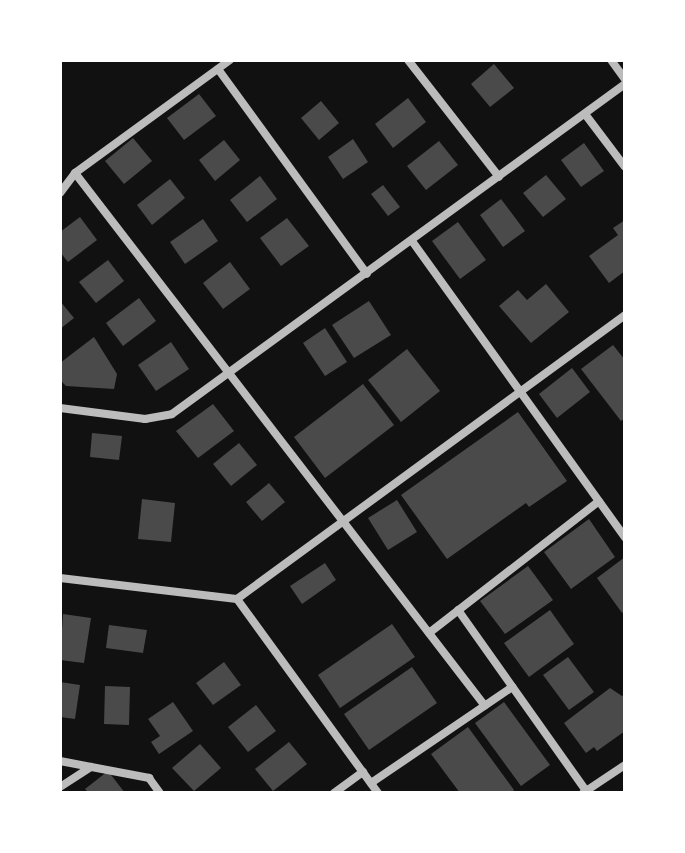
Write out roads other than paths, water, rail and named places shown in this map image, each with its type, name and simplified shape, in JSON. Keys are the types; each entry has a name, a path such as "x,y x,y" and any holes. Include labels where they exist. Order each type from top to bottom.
{"street":[{"path":"60,193 75,173 230,60"},
{"path":"408,60 499,177"},
{"path":"60,408 145,419 172,414 585,114 625,81 611,60"},
{"path":"218,69 367,274"},
{"path":"585,114 625,167"},
{"path":"75,173 485,706"},
{"path":"412,241 625,537"},
{"path":"60,578 237,599 625,315"},
{"path":"429,633 599,501"},
{"path":"237,599 378,793"},
{"path":"458,610 584,792 625,765"},
{"path":"371,783 512,687"},
{"path":"60,761 149,778 160,793"},
{"path":"60,787 91,767"},
{"path":"334,793 363,772"}]}
